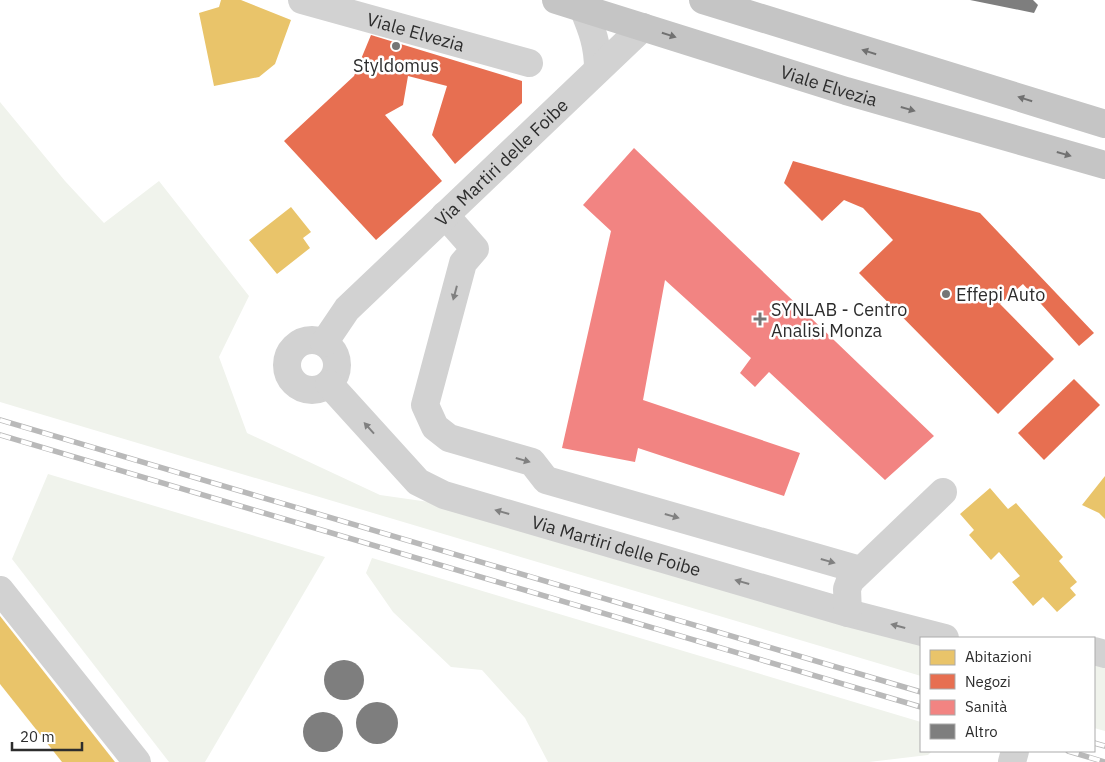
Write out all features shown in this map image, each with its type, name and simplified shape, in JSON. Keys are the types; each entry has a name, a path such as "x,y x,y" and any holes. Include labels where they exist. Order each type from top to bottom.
{"main road":[{"name":"Viale Elvezia","path":"556,0 846,91 1105,166"},
{"path":"703,0 1105,124"}],"street":[{"name":"Viale Elvezia","path":"302,0 529,63"},
{"path":"583,8 594,34 598,54 598,69"},
{"name":"Via Martiri delle Foibe","path":"324,343 347,309 643,27"},
{"path":"446,215 475,249 464,263 425,405 435,427 449,438 532,462 546,480 860,570"},
{"path":"311,339 320,340 324,343 333,351 338,366 336,374 329,384 318,390 302,389 290,378 287,370 289,353 302,341 311,339"},
{"name":"Via Martiri delle Foibe","path":"329,384 418,482 444,495 848,613 941,637"},
{"path":"848,613 847,589 850,581 943,492"},
{"path":"0,590 138,762"}],"shaded area":[{"path":"0,102 65,181 104,223 159,181 249,296 219,357 247,433 380,495 436,503 920,644 920,676 0,402"},
{"path":"48,474 325,557 205,762 169,762 12,559"},
{"path":"372,558 920,722 920,752 931,752 928,755 869,762 548,762 525,718 482,670 451,667 393,612 366,573"},
{"path":"1095,660 1105,663 1105,731 1095,728"}],"building: Abitazioni":[{"path":"221,0 241,0 291,20 275,64 259,77 214,86 199,13 219,7"},
{"path":"291,207 311,232 303,238 310,248 277,274 249,240"},
{"path":"1105,476 1105,519 1099,513 1082,505"},
{"path":"990,488 1008,509 1016,503 1063,557 1059,561 1077,582 1070,588 1076,595 1057,612 1043,597 1033,606 1012,582 1020,576 999,552 991,560 969,535 974,530 960,514"},
{"path":"0,616 115,762 62,762 0,684"}],"building: Negozi":[{"path":"371,35 522,81 522,103 455,164 432,135 447,86 408,76 403,105 385,115 442,181 376,240 284,141 354,76"},
{"name":"Effepi Auto","path":"793,161 980,213 1094,333 1079,346 1023,284 1000,304 1054,359 998,414 859,273 893,240 863,208 844,200 822,221 784,183"},
{"path":"1074,379 1100,405 1044,460 1018,433"}],"building: Sanità":[{"name":"SYNLAB - Centro Analisi Monza","path":"634,148 934,436 885,480 769,372 755,387 740,373 751,358 665,280 643,400 800,453 784,496 638,448 635,462 562,448 611,231 583,205"}],"building: Altro":[{"path":"970,0 1033,0 1038,5 1034,13"},
{"path":"348,660 355,663 361,669 364,680 363,688 355,697 348,700 340,700 333,697 325,688 324,676 327,669 336,661"},
{"path":"377,702 392,708 398,723 392,738 377,744 362,738 356,723 362,708"},
{"path":"323,712 337,718 343,732 337,746 323,752 309,746 303,732 309,718"}],"railway":[{"path":"0,420 920,692"},
{"path":"0,435 920,707"},
{"path":"1095,743 1105,746"},
{"path":"1071,752 1105,762"}],"place":[{"name":"Styldomus","path":"396,46"},
{"name":"Effepi Auto","path":"946,294"},
{"name":"SYNLAB - Centro Analisi Monza","path":"760,319"}]}
